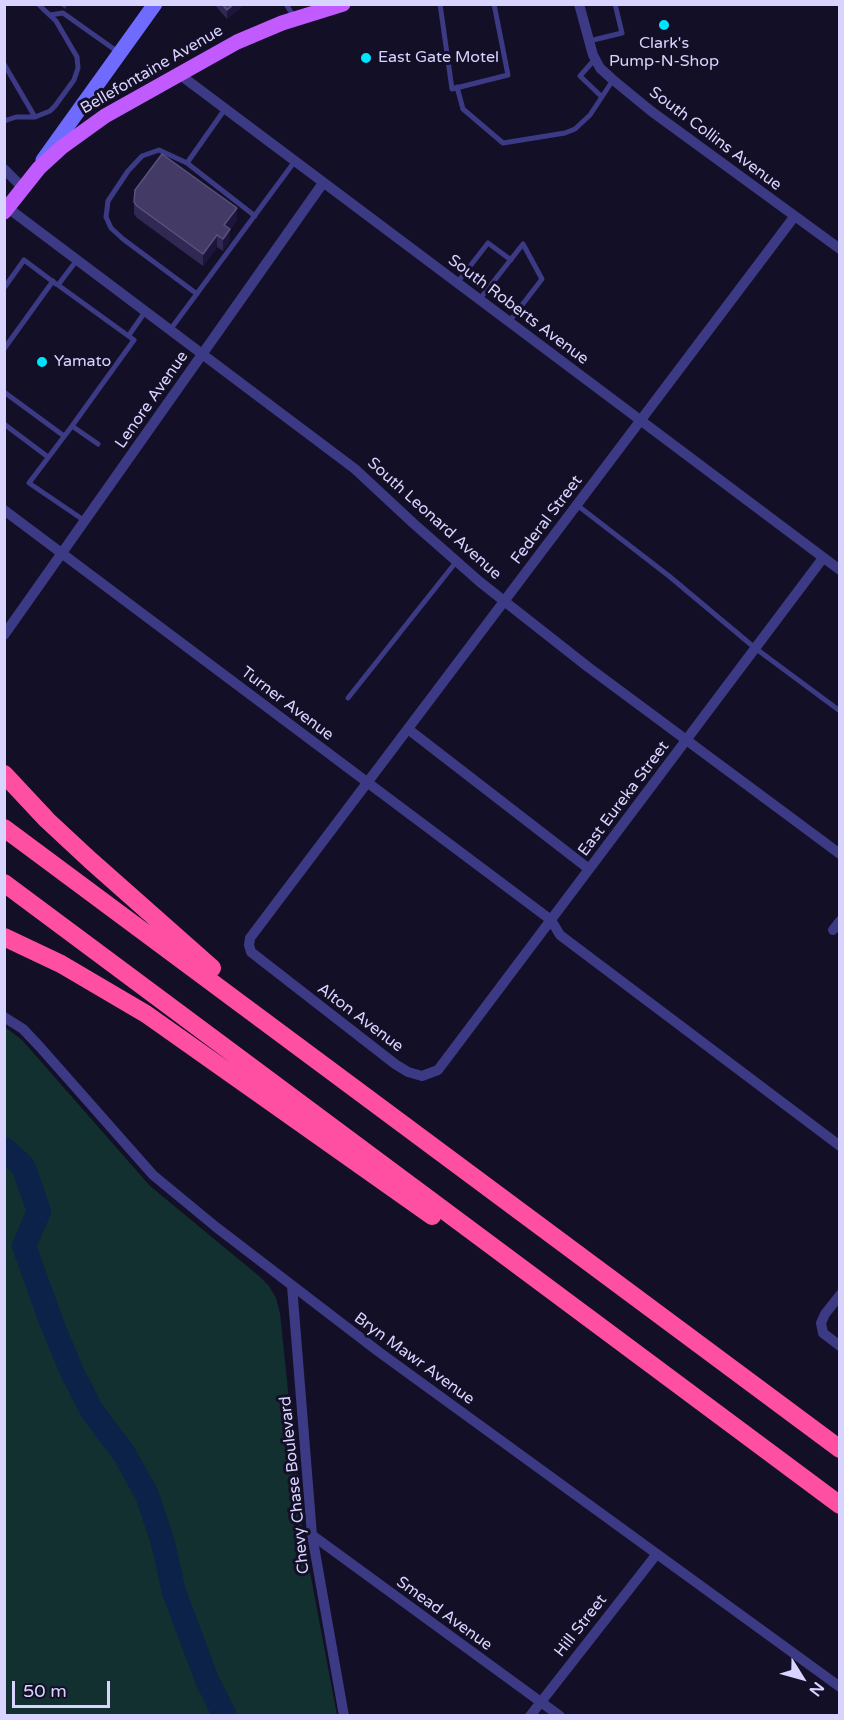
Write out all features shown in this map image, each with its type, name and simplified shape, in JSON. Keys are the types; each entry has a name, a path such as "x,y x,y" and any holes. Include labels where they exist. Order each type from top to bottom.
{"highway":[{"path":"4,774 47,820 180,941 211,967 419,1123 460,1161 463,1168"},
{"path":"4,828 840,1449"},
{"path":"4,883 840,1505"},
{"path":"4,937 92,982 181,1037 782,1468 791,1469"}],"main road":[{"name":"Bellefontaine Avenue","path":"6,210 39,168 84,130 237,42 294,18 343,4"}],"street":[{"path":"4,170 22,188 155,4"},
{"name":"South Collins Avenue","path":"579,4 589,41 600,68 651,111 840,249"},
{"name":"South Roberts Avenue","path":"179,74 840,570"},
{"name":"Lenore Avenue","path":"4,635 323,183"},
{"name":"South Leonard Avenue","path":"6,210 203,353 355,469 456,562 588,667 840,854"},
{"name":"Federal Street","path":"257,957 249,945 250,938 794,217"},
{"name":"Turner Avenue","path":"4,510 551,920 560,935 840,1146"},
{"name":"East Eureka Street","path":"448,1058 823,558"},
{"path":"408,729 589,869"},
{"name":"Alton Avenue","path":"257,957 408,1072 422,1076 430,1074 438,1070 448,1058"},
{"name":"Bryn Mawr Avenue","path":"4,1017 23,1029 40,1047 153,1175 216,1227 379,1352 840,1687"},
{"name":"Chevy Chase Boulevard","path":"292,1286 312,1535 344,1716"},
{"path":"840,1295 821,1323 823,1333 840,1346"},
{"name":"Smead Avenue","path":"312,1535 560,1716"},
{"name":"Hill Street","path":"530,1716 656,1555"}],"lane":[{"path":"4,121 16,117 35,117 50,111 74,80 78,68 76,57 50,15 38,4"},
{"path":"286,4 294,18"},
{"path":"440,4 452,88 508,75 494,4"},
{"path":"589,41 622,33 615,4"},
{"path":"50,15 63,13 120,53"},
{"path":"595,59 580,76 602,97"},
{"path":"4,64 35,117"},
{"path":"457,87 463,109 503,143 565,133 575,129 590,115 613,80"},
{"path":"187,163 225,109"},
{"path":"197,294 111,228 106,217 108,201 128,171 142,156 159,150 187,163 255,216"},
{"path":"170,330 295,161"},
{"path":"458,283 488,243 511,260"},
{"path":"479,300 523,244 542,279 509,322"},
{"path":"4,288 24,260 134,340 29,483 85,521"},
{"path":"4,349 76,260"},
{"path":"129,335 146,312"},
{"path":"4,392 64,436"},
{"path":"4,424 48,457"},
{"path":"72,426 98,444"},
{"path":"577,505 669,576 755,648 840,711"},
{"path":"348,698 456,562"}],"green space":[{"path":"5,1027 22,1040 150,1186 259,1276 276,1298 280,1313 303,1535 337,1715 5,1715"}],"building":[{"path":"222,4 234,4 227,10"},
{"path":"162,154 237,208 224,225 230,229 223,239 217,235 203,254 134,202 135,190"}],"waterway":[{"path":"4,1149 23,1166 39,1211 24,1246 51,1321 72,1372 92,1411 125,1455 147,1495 163,1543 174,1592 207,1680 225,1716"}],"place":[{"name":"Clark's Pump-N-Shop","path":"664,25"},
{"name":"East Gate Motel","path":"366,58"},
{"name":"Yamato","path":"42,362"}]}
